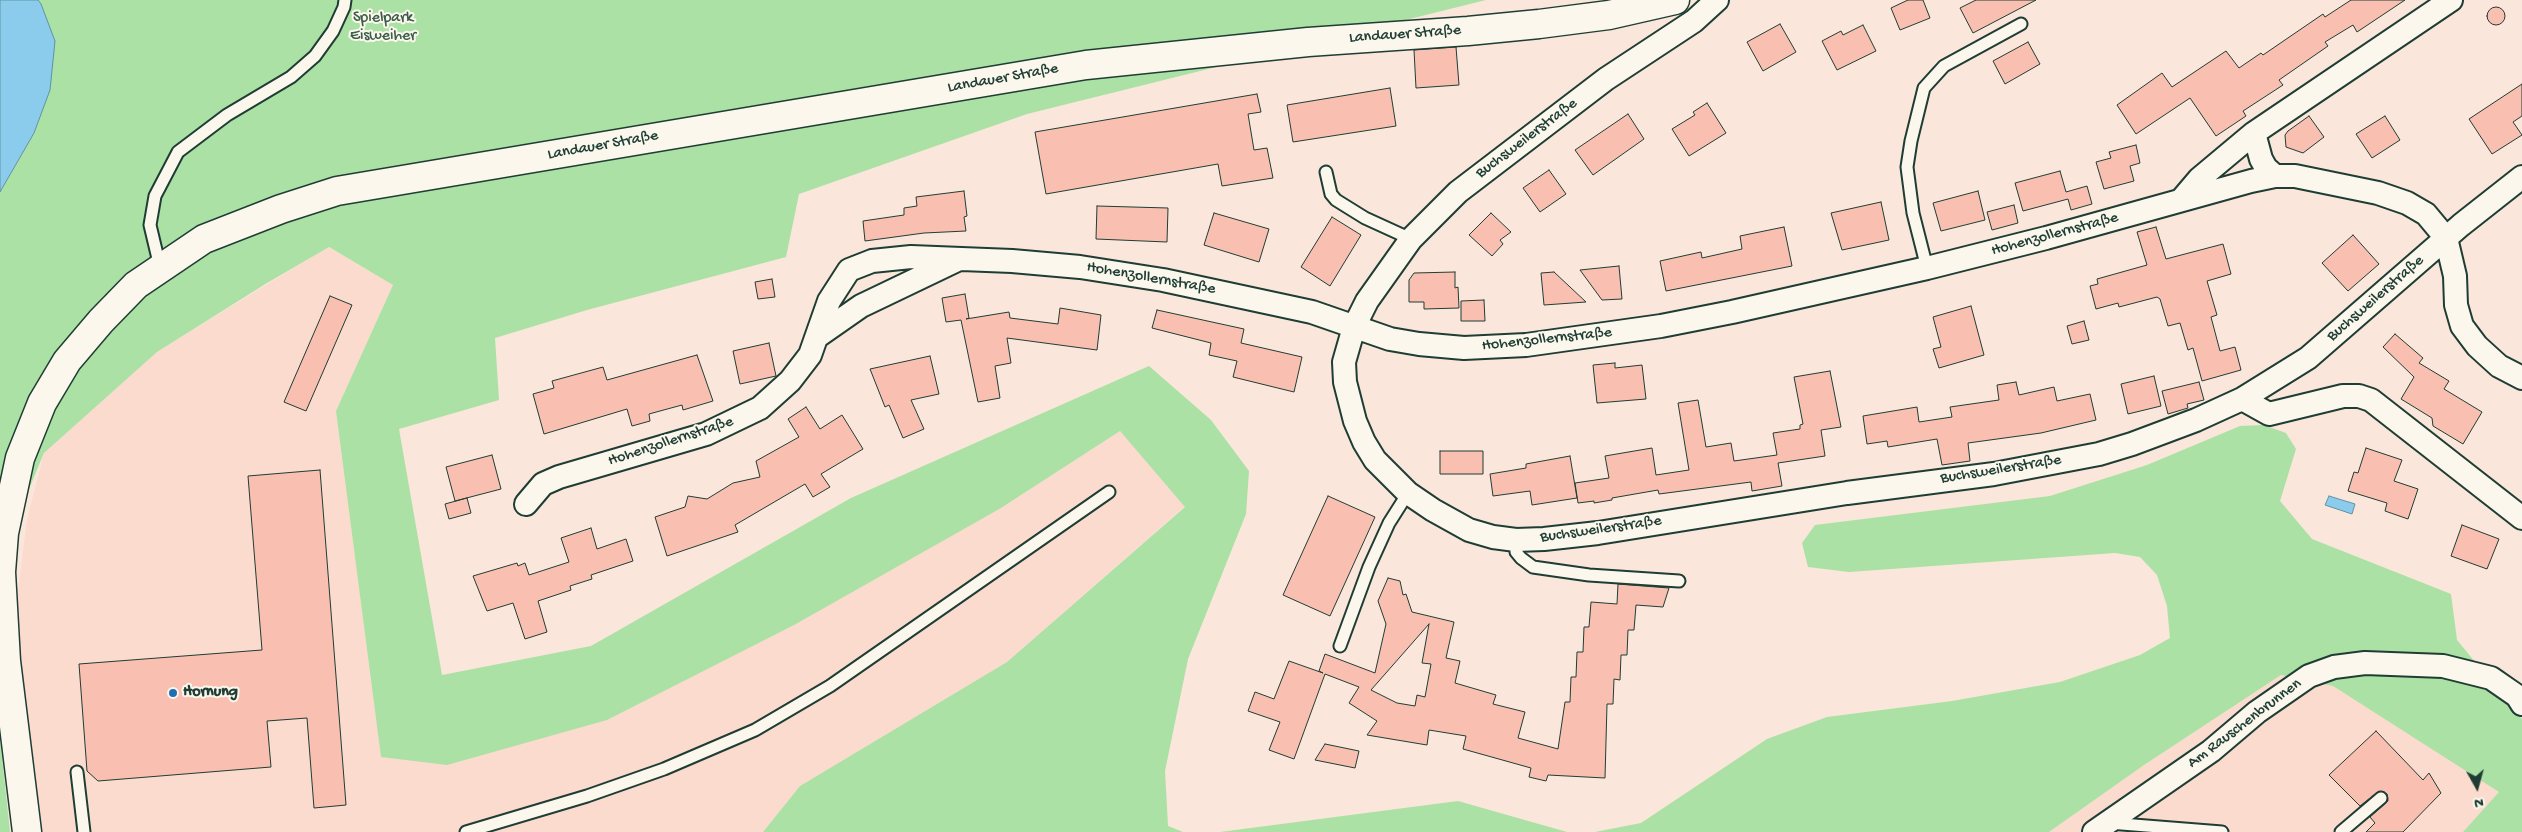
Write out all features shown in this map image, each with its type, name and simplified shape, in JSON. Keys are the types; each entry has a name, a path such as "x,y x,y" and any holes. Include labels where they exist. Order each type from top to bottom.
{"main road":[{"name":"Landauer Straße","path":"27,832 3,621 1,572 3,543 12,492 31,427 53,382 67,361 101,321 136,285 204,239 281,209 337,191 1086,65 1308,42 1468,32 1609,15 1675,0"}],"street":[{"name":"Buchsweilerstraße","path":"1717,0 1694,21 1606,79 1458,192 1411,239 1367,301 1354,327 1344,362 1346,382 1355,421 1375,460 1408,493 1433,510 1469,530 1493,537 1516,540 1544,540 1846,493 1994,474 2099,454 2179,426 2242,399 2308,358 2350,324 2446,238 2522,177"},
{"path":"2182,199 2198,179 2254,133 2451,0"},
{"path":"2254,133 2260,158 2266,168 2275,176"},
{"name":"Hohenzollernstraße","path":"526,504 543,484 706,434 760,408 790,381 810,355 818,336 828,301 849,270 860,264 912,257 960,258 1080,267 1163,280 1304,310 1390,339 1464,348 1526,345 1661,326 1927,268 2046,238 2182,199 2275,176 2318,179 2378,193 2407,203 2426,214 2446,238"},
{"path":"2446,238 2455,276 2456,306 2462,326 2476,346 2499,366 2522,378"},
{"name":"Hohenzollernstraße","path":"818,336 861,306 960,258"},
{"path":"2242,399 2269,414 2343,396 2359,396 2371,400 2522,518"},
{"name":"Am Rauschenbrunnen","path":"2099,827 2211,751 2257,712 2309,676 2334,667 2365,663 2443,666 2491,678 2517,696 2522,704"}],"lane":[{"path":"160,267 150,225 155,196 178,152 227,114 291,77 316,56 333,32 346,0"},
{"path":"1927,268 1913,213 1907,166 1924,88 1944,66 2021,24"},
{"path":"1326,172 1331,194 1336,200 1365,218 1411,239"},
{"path":"466,832 588,796 664,769 755,730 830,686 1109,492"},
{"path":"1340,646 1369,567 1389,524 1408,493"},
{"path":"1516,540 1516,552 1534,567 1589,575 1679,581"},
{"path":"77,772 84,832"},
{"path":"2341,832 2381,798"},
{"path":"2099,827 2222,832"}],"shaded area":[{"path":"328,247 393,285 336,411 381,757 1001,508 1120,431 1185,506 1007,662 800,786 763,832 37,832 13,632 27,520 44,453 157,352"},
{"path":"2281,675 2333,686 2500,792 2463,832 2049,832 2144,765"}],"green space":[{"name":"Spielpark Eisweiher","path":"38,0 1486,0 1027,114 799,194 786,257 587,310 495,338 499,400 399,429 442,675 591,646 851,498 1149,366 1211,420 1249,471 1246,514 1188,659 1165,771 1168,826 1183,832 763,832 800,786 1007,662 1185,507 1120,431 1001,508 794,625 607,720 447,765 381,757 336,411 393,285 329,247 267,283 157,352 44,453 0,559 0,192 34,133 41,4"},
{"path":"2264,425 2286,433 2296,449 2280,501 2312,539 2451,594 2457,640 2522,719 2522,832 2463,832 2499,792 2333,686 2281,675 2144,765 2049,832 1595,832 1641,823 1767,739 1827,717 1952,701 2060,682 2140,655 2170,638 2167,606 2157,575 2140,557 2115,553 1849,572 1808,567 1802,543 1815,525 2050,496 2147,465 2240,426"},
{"path":"0,738 10,832 0,832"},
{"path":"1458,801 1567,832 1220,832"}],"water":[{"path":"0,0 38,0 55,41 50,90 34,133 0,192"},
{"path":"2329,496 2355,504 2352,514 2325,505"}],"building":[{"path":"1908,0 1923,0 1930,18 1900,30 1891,8"},
{"path":"1976,0 2036,0 1973,33 1960,8"},
{"path":"2351,0 2405,0 2357,32 2353,25 2325,42 2328,46 2279,80 2283,85 2243,111 2246,116 2216,136 2190,98 2136,134 2117,105 2162,73 2172,87 2226,51 2239,68 2261,53 2263,55 2323,14 2325,17"},
{"path":"2492,7 2500,7 2505,12 2503,23 2492,25 2487,20 2487,12"},
{"path":"1780,24 1796,52 1763,71 1747,42"},
{"path":"1863,25 1876,51 1837,70 1822,41 1841,31 1843,35"},
{"path":"2028,42 2040,64 2005,84 1993,61"},
{"path":"1456,47 1459,85 1416,88 1414,50"},
{"path":"2522,84 2522,116 2513,122 2522,135 2492,154 2469,119"},
{"path":"1390,88 1396,126 1293,142 1287,105"},
{"path":"1257,94 1261,112 1248,114 1254,150 1267,148 1273,178 1222,186 1218,164 1046,194 1035,132"},
{"path":"1707,103 1726,133 1689,156 1672,129 1695,115 1693,112"},
{"path":"1628,114 1644,139 1593,175 1575,150"},
{"path":"2309,116 2324,137 2303,153 2286,147 2285,135"},
{"path":"2385,116 2400,140 2372,158 2356,134"},
{"path":"2136,145 2140,163 2130,166 2134,181 2104,189 2096,162 2111,158 2109,152"},
{"path":"1549,170 1566,194 1540,212 1523,188"},
{"path":"2060,171 2066,192 2087,186 2092,204 2071,210 2068,199 2023,211 2015,183"},
{"path":"964,191 967,216 964,217 966,231 924,233 865,241 863,221 904,215 904,208 917,206 916,197"},
{"path":"1978,191 1985,220 1941,231 1933,203"},
{"path":"1881,202 1889,240 1842,250 1831,213"},
{"path":"2014,205 2018,223 1992,230 1987,212"},
{"path":"1097,206 1168,208 1167,242 1096,239"},
{"path":"1214,213 1269,229 1259,262 1204,245"},
{"path":"1491,213 1511,232 1500,240 1503,244 1492,256 1469,235"},
{"path":"1332,217 1361,235 1330,286 1301,267"},
{"path":"1784,227 1792,266 1666,291 1660,261 1701,252 1702,258 1742,249 1740,236"},
{"path":"2156,227 2166,259 2223,244 2231,274 2207,281 2217,315 2211,317 2220,351 2235,347 2241,370 2202,381 2193,348 2188,350 2180,323 2168,326 2160,299 2157,297 2119,307 2118,303 2096,309 2090,286 2098,284 2097,279 2147,265 2137,232"},
{"path":"2353,235 2379,264 2348,291 2322,263"},
{"path":"1619,266 1622,299 1602,300 1580,270"},
{"path":"1455,272 1455,288 1458,287 1459,308 1424,309 1424,302 1409,302 1409,280 1414,273"},
{"path":"1554,272 1586,302 1544,305 1541,273"},
{"path":"772,279 775,297 758,299 755,282"},
{"path":"965,294 969,318 966,319 1009,312 1010,318 1058,324 1060,308 1101,315 1097,350 1007,338 1011,363 995,366 1000,398 978,402 961,320 946,322 942,298"},
{"path":"330,296 352,305 306,411 284,402"},
{"path":"1484,300 1485,321 1461,321 1461,301"},
{"path":"1971,306 1984,355 1939,368 1933,349 1941,347 1933,317"},
{"path":"1157,310 1244,329 1241,343 1302,357 1294,392 1233,377 1237,361 1209,355 1211,343 1152,328"},
{"path":"2084,321 2089,340 2072,344 2067,326"},
{"path":"2395,334 2423,358 2419,363 2449,381 2444,389 2482,412 2463,444 2433,426 2432,418 2401,399 2414,377 2383,347"},
{"path":"769,343 776,376 740,384 733,351"},
{"path":"697,355 713,401 683,410 682,405 649,414 650,421 632,426 627,409 544,434 533,394 554,388 552,381 603,367 607,380"},
{"path":"930,356 939,394 911,400 924,429 903,438 889,405 885,407 870,369"},
{"path":"1615,363 1615,368 1642,365 1646,399 1597,403 1593,365"},
{"path":"1830,371 1841,427 1821,430 1825,456 1778,463 1782,486 1752,491 1751,482 1659,494 1658,490 1594,503 1594,501 1578,503 1575,483 1609,478 1605,456 1652,448 1656,475 1689,470 1678,403 1698,400 1706,447 1731,443 1734,461 1777,455 1773,433 1800,429 1800,425 1803,424 1794,377"},
{"path":"2154,376 2161,406 2128,414 2121,384"},
{"path":"2016,382 2019,395 2054,387 2057,401 2090,394 2096,420 2041,433 1968,443 1970,461 1942,465 1937,439 1888,447 1887,441 1867,444 1863,416 1917,407 1919,422 1952,417 1950,407 1999,400 1997,385"},
{"path":"2199,382 2204,400 2187,404 2188,408 2168,414 2162,391"},
{"path":"806,407 820,429 842,415 863,449 821,474 830,487 813,497 805,484 735,525 738,532 667,556 655,517 685,507 688,496 707,499 733,483 760,477 756,461 799,437 788,419"},
{"path":"2366,448 2402,460 2394,481 2418,489 2408,519 2385,511 2387,503 2348,491 2354,472 2358,473"},
{"path":"1440,451 1483,451 1483,474 1440,474"},
{"path":"492,455 501,489 455,501 446,467"},
{"path":"1570,456 1577,498 1532,505 1530,491 1493,496 1490,474 1526,468 1526,464"},
{"path":"320,470 346,805 314,808 307,718 267,721 271,767 98,781 87,771 79,664 262,650 248,476"},
{"path":"1328,496 1375,517 1330,616 1283,595"},
{"path":"467,498 471,513 449,519 445,504"},
{"path":"2462,525 2499,539 2487,569 2451,556"},
{"path":"591,528 597,549 626,539 633,561 591,575 592,579 570,586 571,590 538,601 547,632 525,639 513,603 487,611 473,576 517,563 518,566 525,563 529,575 569,562 561,538"},
{"path":"1388,578 1400,581 1403,595 1406,594 1412,612 1454,622 1446,658 1460,661 1455,683 1496,695 1493,704 1525,712 1518,738 1558,749 1565,702 1570,702 1571,677 1576,677 1577,652 1583,652 1584,627 1589,627 1591,602 1617,604 1618,584 1669,588 1663,607 1636,605 1634,630 1628,630 1627,655 1621,655 1620,680 1614,679 1613,704 1607,704 1605,778 1548,775 1546,781 1529,777 1531,768 1463,749 1466,736 1429,730 1427,745 1367,735 1377,721 1349,703 1359,687 1325,674 1294,759 1269,750 1280,722 1248,711 1255,692 1274,699 1289,661 1323,673 1319,671 1325,654 1375,673 1386,624 1378,601","holes":["1429,624 1422,663 1431,664 1425,697 1417,695 1415,706 1397,703 1371,690"]},
{"path":"2376,731 2423,780 2429,773 2441,793 2403,832 2366,832 2375,823 2370,817 2388,801 2387,794 2379,791 2360,806 2329,775"},
{"path":"1325,744 1359,751 1355,768 1315,760"}],"place":[{"name":"Hornung","path":"173,693"}]}
